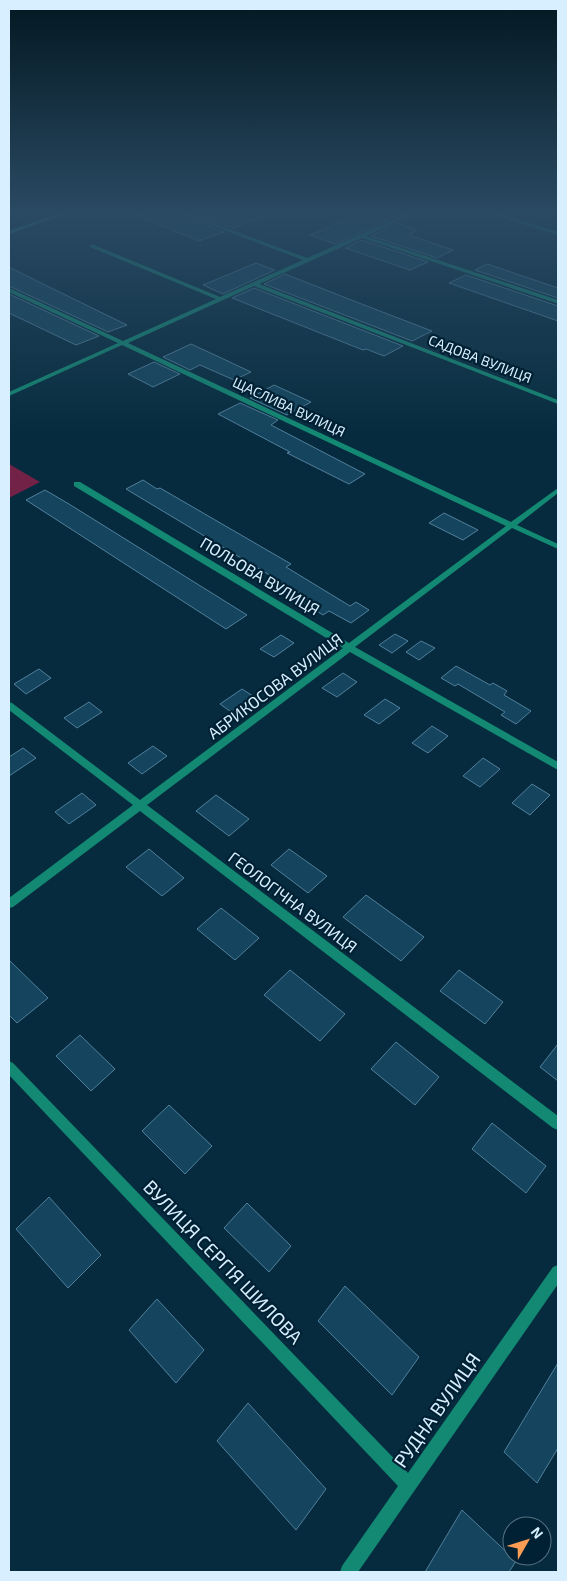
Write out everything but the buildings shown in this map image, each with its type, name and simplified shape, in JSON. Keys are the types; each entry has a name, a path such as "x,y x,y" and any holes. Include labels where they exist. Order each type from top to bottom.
{"street":[{"path":"190,287 220,299"},
{"path":"9,394 247,287"},
{"name":"САДОВА ВУЛИЦЯ","path":"260,287 558,402"},
{"path":"513,287 558,302"},
{"name":"ЩАСЛИВА ВУЛИЦЯ","path":"9,290 558,548"},
{"path":"9,386 16,390"},
{"name":"ПОЛЬОВА ВУЛИЦЯ","path":"77,484 350,648 558,766"},
{"name":"АБРИКОСОВА ВУЛИЦЯ","path":"9,904 558,490"},
{"name":"ГЕОЛОГІЧНА ВУЛИЦЯ","path":"9,705 558,1124"},
{"name":"ВУЛИЦЯ СЕРГІЯ ШИЛОВА","path":"9,1067 408,1485"},
{"name":"РУДНА ВУЛИЦЯ","path":"348,1572 558,1272"}],"shaded area":[{"path":"9,464 40,482 9,498"}]}
